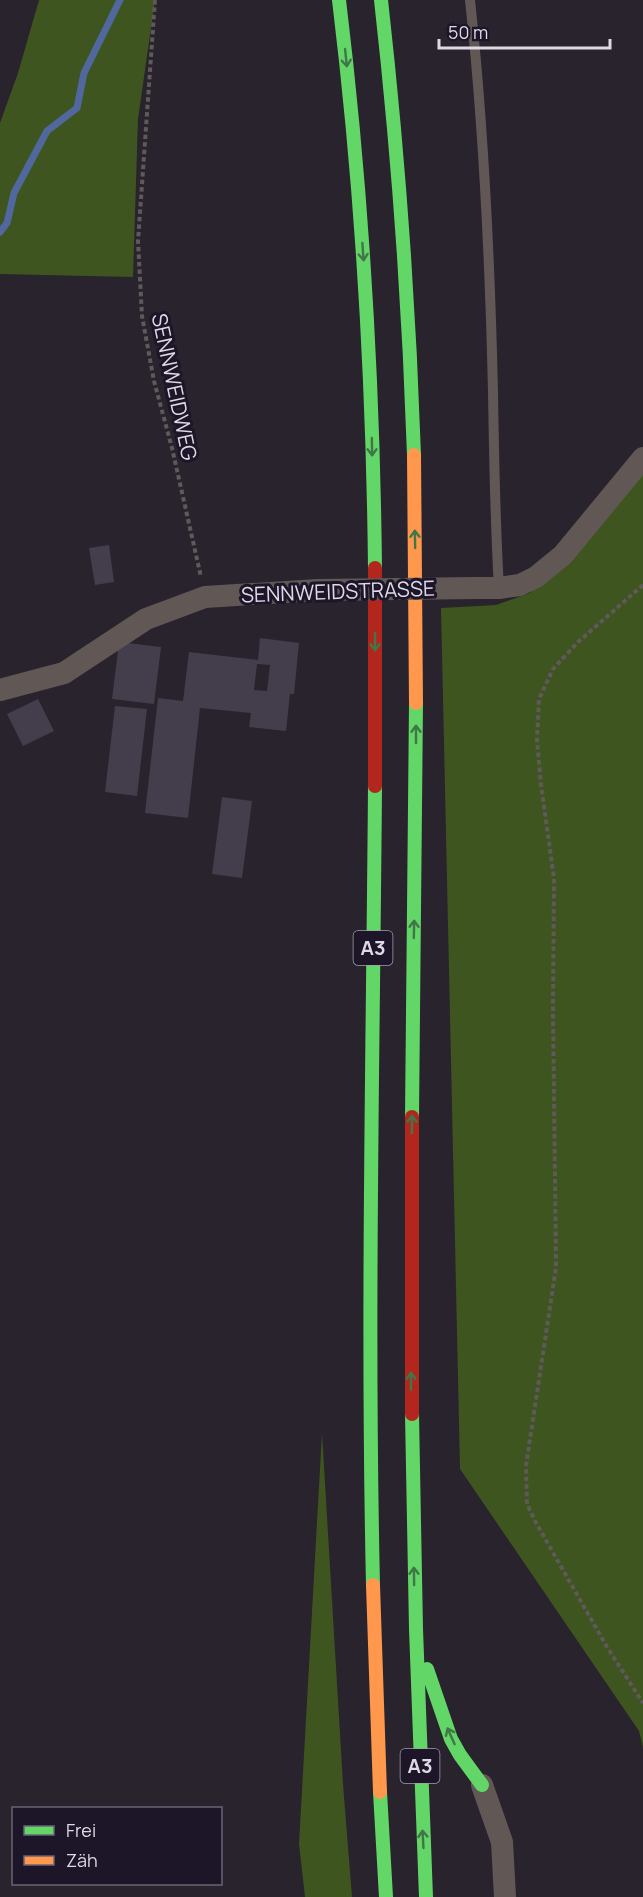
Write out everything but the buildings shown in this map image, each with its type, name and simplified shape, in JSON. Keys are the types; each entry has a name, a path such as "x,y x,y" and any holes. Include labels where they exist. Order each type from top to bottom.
{"highway":[{"name":"A3","path":"339,0 356,149 362,228 372,442 375,667 370,1186 373,1594 386,1897"},
{"name":"A3","path":"381,0 405,240 415,477 416,736 411,1413 415,1635 426,1897"},
{"path":"415,1635 448,1730 456,1747 482,1785"}],"street":[{"name":"SENNWEIDSTRASSE","path":"0,690 64,674 146,619 205,597 318,590 499,588 520,585 536,577 563,555 643,458"},
{"path":"482,1785 502,1842 505,1897"}],"lane":[{"path":"470,0 486,220 499,588"}],"path":[{"name":"SENNWEIDWEG","path":"155,0 138,241 142,316 154,381 172,448 205,597"},
{"path":"643,585 578,642 553,669 539,699 537,740 554,878 552,1011 556,1267 525,1466 527,1504 535,1521 607,1647 643,1703"}],"green space":[{"path":"39,0 155,0 138,119 133,277 0,274 0,123 18,73"},
{"path":"643,474 643,1747 639,1731 460,1469 441,608 496,605 530,593"},
{"path":"322,1433 352,1897 305,1897 299,1844"}],"waterway":[{"path":"0,232 7,223 14,193 47,131 77,108 84,73 120,0"}],"traffic: fast":[{"path":"339,0 354,142 365,284 372,426 375,568"},
{"path":"381,0 402,227 414,455"},
{"path":"412,1117 416,703"},
{"path":"373,1585 370,1285 375,786"},
{"path":"412,1414 416,1629 426,1897"},
{"path":"427,1669 451,1739 482,1785"},
{"path":"380,1792 386,1897"}],"traffic: slow":[{"path":"414,455 416,703"},
{"path":"373,1585 380,1792"}],"traffic: jam":[{"path":"375,568 375,786"},
{"path":"412,1117 412,1414"}]}
